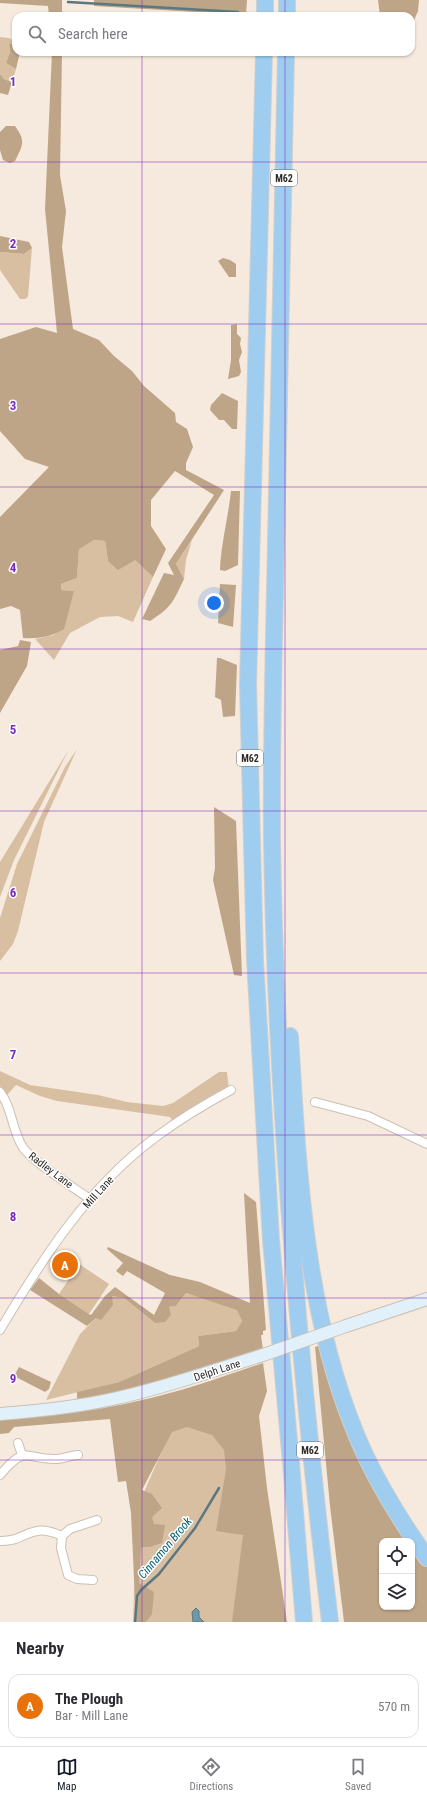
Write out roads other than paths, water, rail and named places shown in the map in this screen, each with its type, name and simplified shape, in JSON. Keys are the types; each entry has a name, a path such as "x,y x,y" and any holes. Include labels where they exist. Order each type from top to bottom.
{"highway":[{"path":"265,0 265,12"},
{"path":"287,0 287,12"},
{"name":"M62","path":"264,56 248,684 255,960 269,1216 291,1463 312,1622"},
{"name":"M62","path":"286,56 273,688 272,839 281,1089 291,1242 308,1426 330,1622"},
{"path":"273,688 293,1087 301,1191 314,1285 330,1358 354,1430 384,1493 427,1558"},
{"path":"291,1463 304,1622"}],"street":[{"name":"Mill Lane","path":"0,1330 39,1267 90,1199 123,1165 155,1138 196,1109 231,1090"},
{"name":"Radley Lane","path":"0,1092 6,1102 19,1140 26,1152 90,1199"},
{"path":"315,1102 368,1116 427,1144"},
{"name":"Delph Lane","path":"0,1414 54,1409 116,1399 206,1374 427,1299"},
{"path":"18,1443 22,1455"},
{"path":"0,1475 11,1463 22,1455 57,1459 79,1455"},
{"path":"94,1579 77,1579 68,1575 62,1548 62,1536 70,1529 98,1519"},
{"path":"0,1541 10,1540 38,1530 62,1536"}],"water":[{"path":"196,1608 199,1611 199,1617 204,1622 193,1622 192,1612"}],"waterway":[{"path":"68,2 238,12"},
{"name":"Cinnamon Brook","path":"135,1622 137,1596 141,1590 159,1574 195,1528 219,1488"}],"place":[{"name":"The Plough","path":"65,1265"}]}
